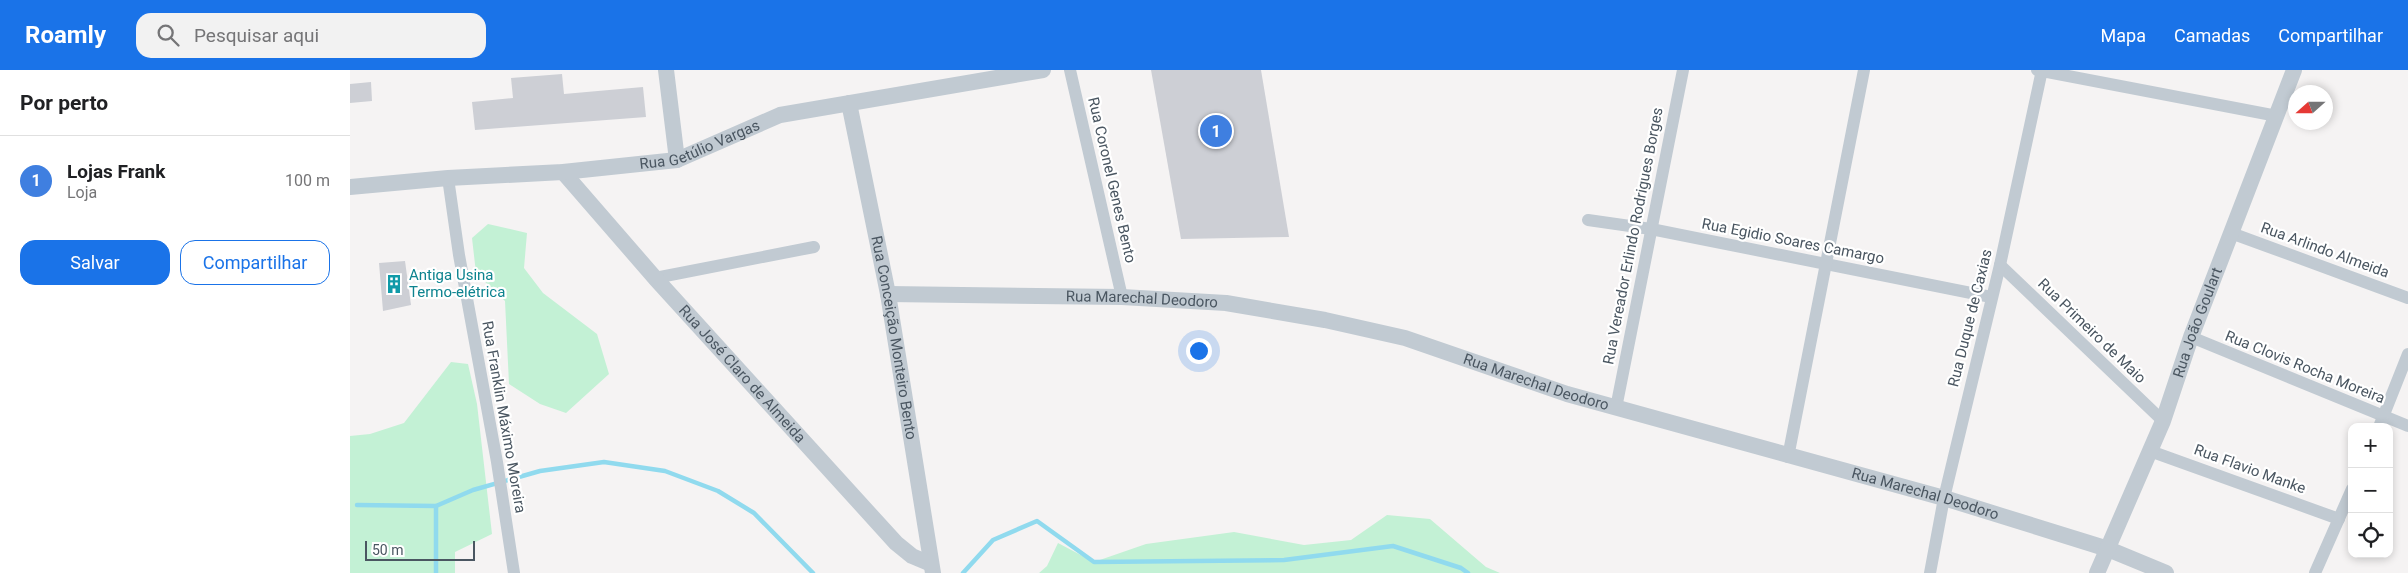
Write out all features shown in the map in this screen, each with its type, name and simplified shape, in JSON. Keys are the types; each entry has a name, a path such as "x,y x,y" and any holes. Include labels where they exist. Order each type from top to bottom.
{"street":[{"path":"666,70 677,160"},
{"name":"Rua Getúlio Vargas","path":"350,187 448,178 563,172 677,160 780,115 1043,70"},
{"name":"Rua Coronel Genes Bento","path":"1070,70 1122,298"},
{"name":"Rua Vereador Erlindo Rodrigues Borges","path":"1616,408 1683,70"},
{"path":"1788,456 1824,263 1864,70"},
{"path":"2041,70 2277,116"},
{"name":"Rua Duque de Caxias","path":"1930,573 1944,498 1990,298 2000,265 2041,70"},
{"name":"Rua João Goulart","path":"2097,573 2163,421 2191,338 2294,70"},
{"name":"Rua Conceição Monteiro Bento","path":"849,102 888,294 932,569"},
{"name":"Rua José Claro de Almeida","path":"563,172 655,278 896,543 932,569"},
{"name":"Rua Franklin Máximo Moreira","path":"448,178 459,255 497,462 514,573"},
{"name":"Rua Egidio Soares Camargo","path":"1588,220 1651,229 1990,298"},
{"name":"Rua Arlindo Almeida","path":"2231,233 2408,298"},
{"path":"655,278 814,247"},
{"name":"Rua Primeiro de Maio","path":"2000,265 2163,421"},
{"name":"Rua Marechal Deodoro","path":"888,294 1122,298 1226,303 1352,326 1406,338 1567,394 1944,498 2108,549 2166,573"},
{"name":"Rua Clovis Rocha Moreira","path":"2191,338 2381,422 2408,426"},
{"path":"2381,422 2408,354"},
{"name":"Rua Flavio Manke","path":"2150,451 2339,519"},
{"path":"2315,573 2348,498"}],"green space":[{"path":"488,224 527,233 524,268 543,293 597,334 609,374 566,413 540,404 509,384 505,301 476,273 472,238"},
{"path":"451,362 468,364 477,404 492,534 455,552 455,573 350,573 350,436 370,434 404,423"},
{"path":"1387,515 1430,519 1486,567 1500,573 1039,573 1047,566 1058,543 1094,562 1146,544 1234,532 1304,545 1351,540"}],"building":[{"path":"1151,70 1261,70 1289,237 1181,239"},
{"path":"562,74 564,94 643,87 646,117 475,130 472,102 513,98 511,78"},
{"path":"371,82 372,101 350,103 350,84"},
{"name":"Antiga Usina Termo-elétrica","path":"405,261 411,305 383,311 379,263"}],"waterway":[{"path":"357,505 436,506 473,490 540,471 604,462 665,471 718,491 754,513 813,573"},
{"path":"436,506 436,573"},
{"path":"963,573 993,540 1037,521 1094,562 1284,560 1393,546 1461,568 1468,573"}],"place":[{"name":"Lojas Frank","path":"1216,131"},
{"name":"Antiga Usina Termo-elétrica","path":"394,284"}]}
